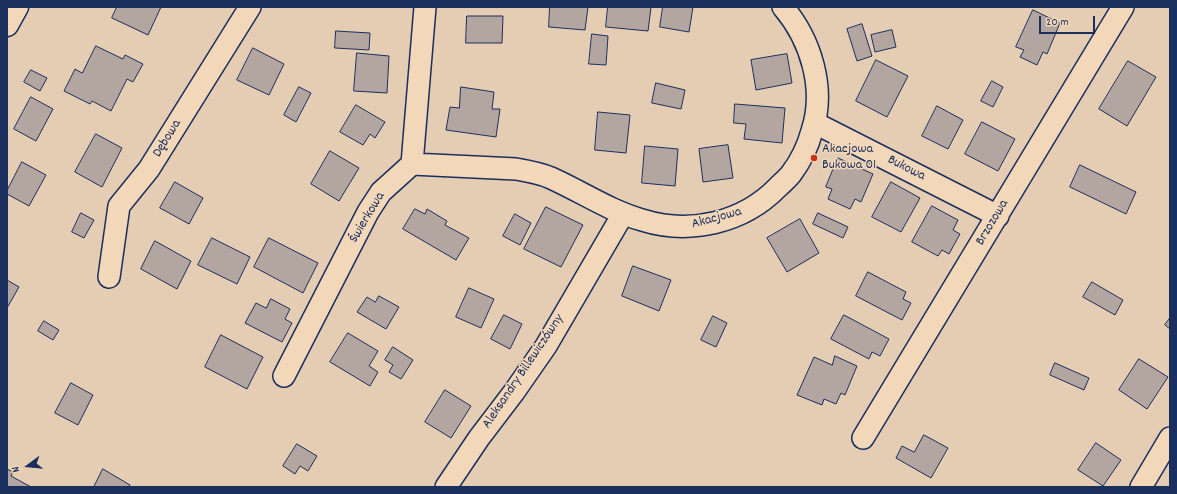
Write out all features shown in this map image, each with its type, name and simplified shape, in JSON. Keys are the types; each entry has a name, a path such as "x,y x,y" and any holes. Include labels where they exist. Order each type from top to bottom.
{"main road":[{"path":"7,24 18,7"}],"street":[{"name":"Dębowa","path":"109,277 119,206 149,169 250,7"},
{"path":"412,164 426,7"},
{"name":"Brzozowa","path":"863,438 1123,7"},
{"name":"Akacjowa","path":"412,164 516,169 533,172 550,178 623,214 660,225 678,227 702,225 745,213 768,197 791,175 804,151 815,123 818,95 813,64 788,9"},
{"name":"Bukowa","path":"815,123 998,216"},
{"name":"Świerkowa","path":"284,376 368,212 381,192 412,164"},
{"name":"Aleksandry Billewiczówny","path":"446,487 479,438 514,392 546,346 623,214"},
{"path":"1141,487 1170,438"}],"building":[{"path":"117,7 161,7 148,35 112,18"},
{"path":"550,7 588,7 585,30 549,27"},
{"path":"608,7 651,7 648,31 606,27"},
{"path":"663,7 693,7 689,32 660,27"},
{"path":"1033,10 1060,23 1047,54 1043,52 1037,65 1020,57 1024,50 1016,47"},
{"path":"467,16 503,16 502,43 466,43"},
{"path":"862,24 872,56 857,61 847,29"},
{"path":"892,30 896,47 875,52 871,35"},
{"path":"336,31 370,33 369,50 335,48"},
{"path":"592,34 608,36 606,65 589,64"},
{"path":"96,46 123,59 125,55 143,64 133,82 127,79 111,111 92,101 90,104 64,91 75,69 82,73"},
{"path":"253,48 284,64 269,95 237,80"},
{"path":"357,53 389,56 387,93 354,91"},
{"path":"787,54 792,83 756,90 751,60"},
{"path":"876,60 908,76 887,117 856,101"},
{"path":"1128,61 1156,77 1127,126 1099,109"},
{"path":"31,70 47,78 40,91 24,82"},
{"path":"992,81 1003,87 993,107 981,101"},
{"path":"656,83 685,90 681,109 652,103"},
{"path":"299,87 311,93 296,122 284,115"},
{"path":"461,87 494,92 492,109 500,109 496,137 446,130 450,107 459,108"},
{"path":"31,97 53,109 36,141 14,129"},
{"path":"735,104 785,108 782,143 744,139 746,124 734,123"},
{"path":"356,105 385,122 375,138 370,134 363,145 340,132"},
{"path":"937,106 963,120 948,149 922,136"},
{"path":"598,112 630,115 626,153 595,150"},
{"path":"982,122 1015,139 998,171 965,154"},
{"path":"96,134 122,148 102,187 75,172"},
{"path":"728,145 733,178 703,182 699,149"},
{"path":"645,146 678,149 675,186 642,183"},
{"path":"330,151 359,168 339,201 311,184"},
{"path":"838,158 873,174 861,202 855,199 850,209 828,199 832,189 826,187"},
{"path":"22,162 46,175 29,206 7,194 7,191"},
{"path":"1080,165 1136,192 1126,214 1070,187"},
{"path":"175,182 203,198 189,224 160,208"},
{"path":"891,182 920,198 901,232 872,217"},
{"path":"932,206 958,220 953,230 960,234 949,254 942,250 938,256 912,242"},
{"path":"546,207 583,225 561,267 524,249"},
{"path":"415,209 425,214 427,209 447,221 445,225 469,238 456,260 403,229"},
{"path":"81,213 94,220 84,238 72,232"},
{"path":"818,213 848,227 843,238 813,224"},
{"path":"515,214 531,223 520,245 503,236"},
{"path":"800,219 819,253 787,272 767,238"},
{"path":"212,238 250,257 237,284 198,265"},
{"path":"269,238 318,263 303,293 254,267"},
{"path":"155,241 191,261 177,289 141,269"},
{"path":"633,266 671,280 659,311 622,296"},
{"path":"868,272 906,292 903,299 911,303 902,320 856,296"},
{"path":"7,280 19,287 7,308"},
{"path":"1092,282 1123,300 1115,315 1083,297"},
{"path":"469,288 494,299 481,328 456,317"},
{"path":"379,296 399,307 386,329 357,312 367,297 375,302"},
{"path":"271,299 290,309 285,319 292,323 282,342 245,323 256,303 266,308"},
{"path":"504,315 522,324 510,349 491,339"},
{"path":"844,315 889,339 880,356 872,352 869,359 831,339"},
{"path":"713,316 727,323 716,347 701,340"},
{"path":"1170,318 1170,329 1165,325"},
{"path":"44,321 59,330 53,340 38,331"},
{"path":"348,333 378,351 369,366 378,372 370,386 330,362"},
{"path":"221,335 263,357 247,389 205,367"},
{"path":"393,347 413,360 401,379 389,372 393,365 385,360"},
{"path":"835,356 857,366 845,395 841,393 836,404 824,399 822,405 797,395 814,357 832,365"},
{"path":"1139,359 1168,377 1147,409 1119,390"},
{"path":"1055,363 1089,378 1084,390 1050,375"},
{"path":"71,383 93,395 78,425 55,413"},
{"path":"445,390 471,406 451,438 425,422"},
{"path":"924,435 948,448 931,478 896,458 902,446 914,452"},
{"path":"1096,443 1121,460 1103,486 1078,470"},
{"path":"297,444 317,456 308,471 300,466 295,474 283,466"},
{"path":"7,469 13,472 11,476 31,487 7,487"},
{"path":"103,469 130,485 129,487 94,487"}],"place":[{"name":"Akacjowa Bukowa 01","path":"814,158"}]}
